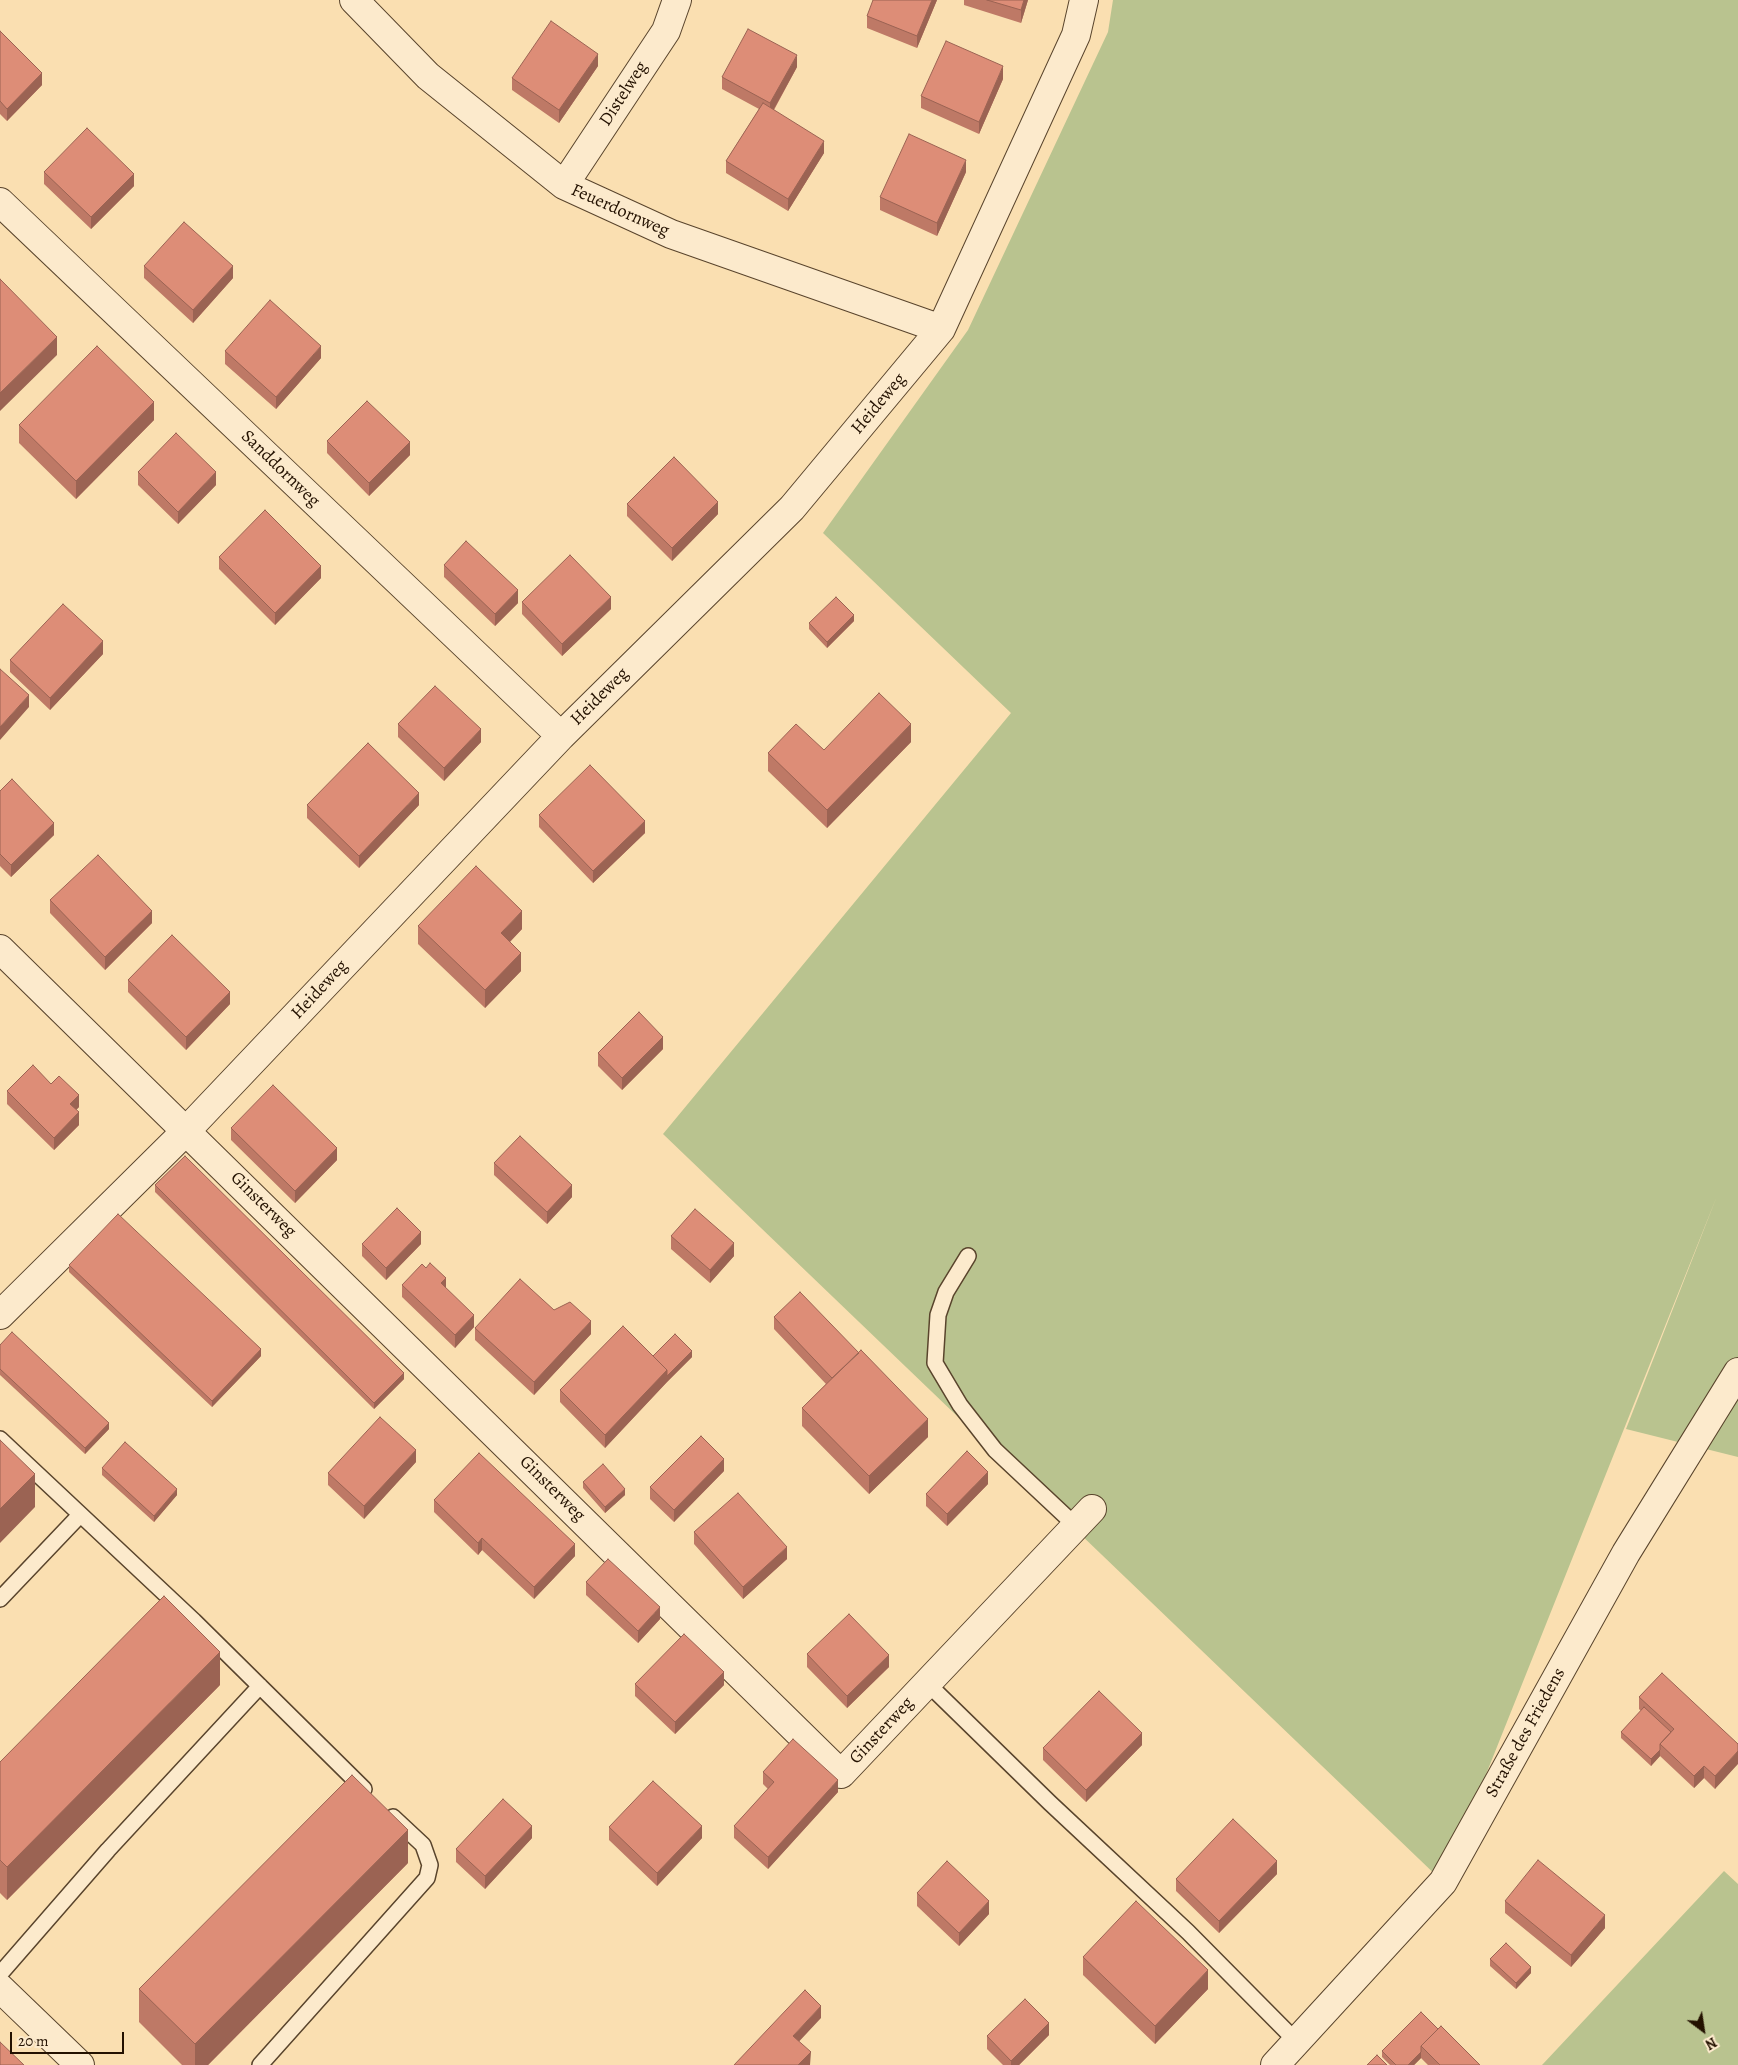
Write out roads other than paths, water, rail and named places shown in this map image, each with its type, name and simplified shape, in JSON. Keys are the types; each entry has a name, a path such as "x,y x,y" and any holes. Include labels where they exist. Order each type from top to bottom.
{"street":[{"name":"Feuerdornweg","path":"354,0 428,76 564,185 671,234 941,329"},
{"name":"Distelweg","path":"564,185 666,30 677,0"},
{"name":"Heideweg","path":"0,1315 187,1130 561,736 792,508 941,329 1076,35 1084,0"},
{"name":"Sanddornweg","path":"0,202 561,736"},
{"name":"Ginsterweg","path":"0,949 187,1130 841,1774 1084,1518"},
{"name":"Straße des Friedens","path":"1275,2065 1443,1882 1626,1553 1738,1372"},
{"path":"0,1988 80,2065"}],"lane":[{"path":"968,1256 946,1292 938,1315 935,1362 960,1405 995,1450 1084,1518"},
{"path":"0,1439 260,1686 423,1845 430,1865 427,1878 260,2065"},
{"path":"0,1598 80,1515"},
{"path":"927,1683 1188,1932 1297,2042"},
{"path":"0,1974 108,1850 260,1686"}]}
